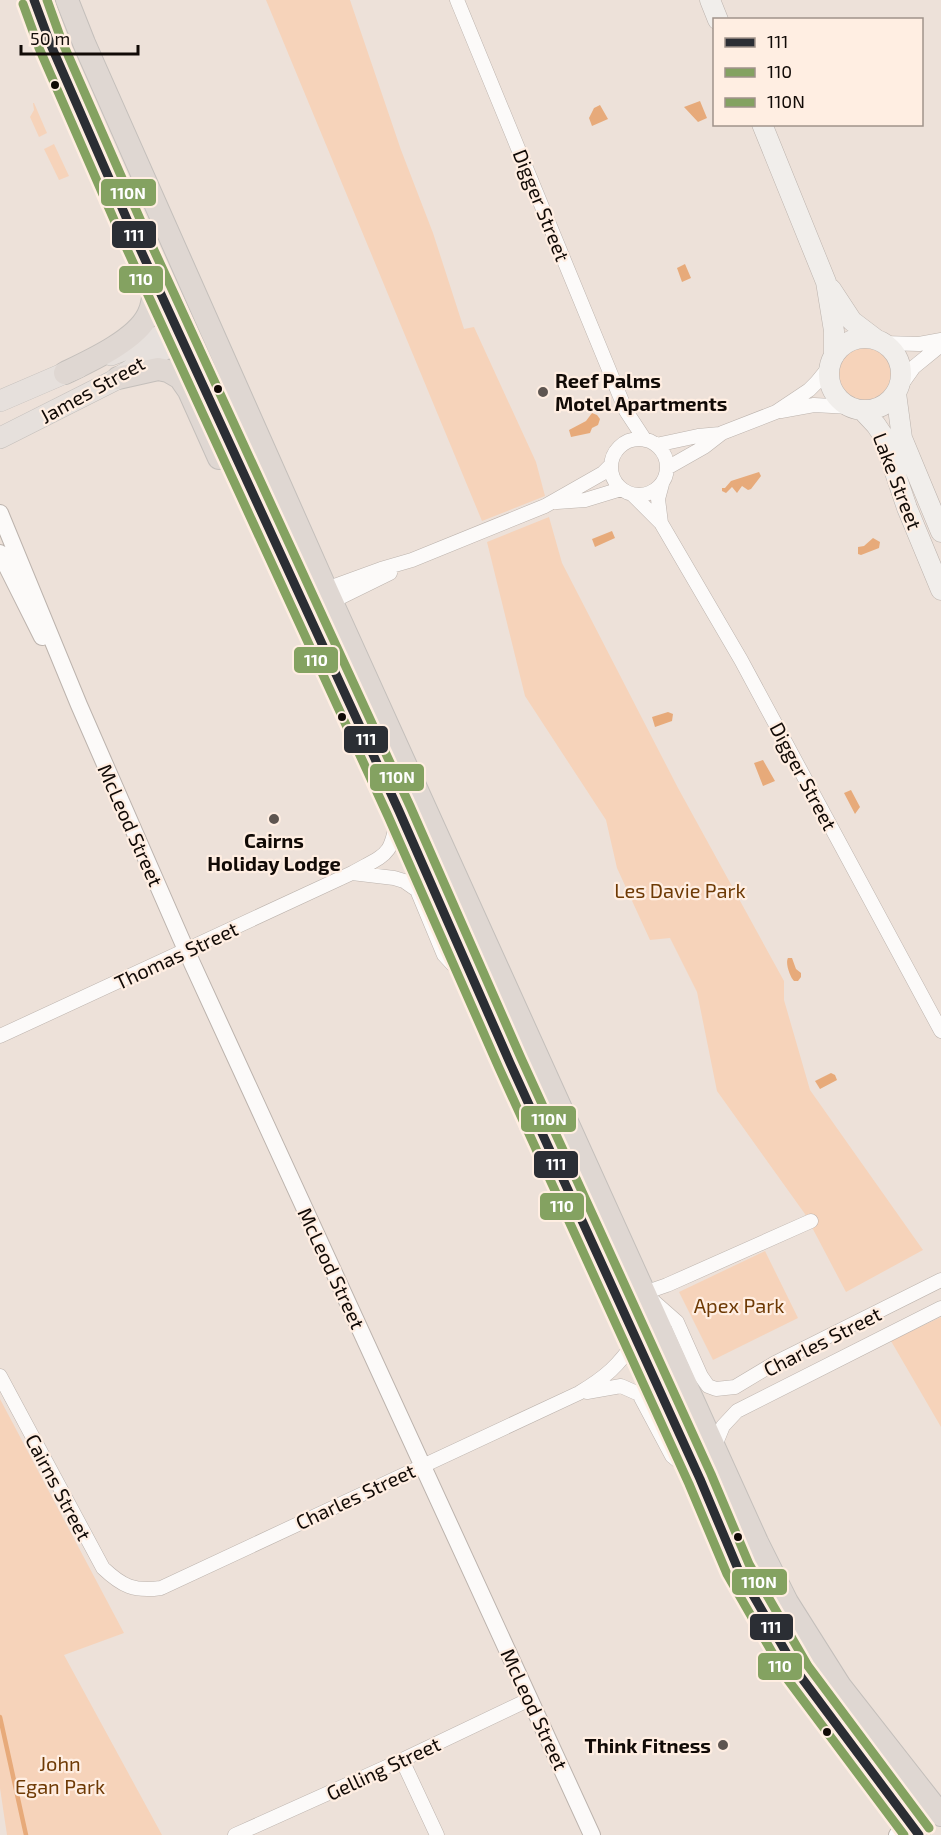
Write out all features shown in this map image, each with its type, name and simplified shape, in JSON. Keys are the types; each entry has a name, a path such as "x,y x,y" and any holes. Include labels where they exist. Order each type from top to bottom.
{"highway":[{"path":"34,0 50,43 103,164 399,811 700,1479 738,1569 798,1673 910,1832"},
{"path":"67,0 328,595 757,1542 787,1602 840,1686 940,1812"},
{"path":"65,373 101,355 121,342 144,322 150,310 155,278"},
{"path":"180,334 207,322"},
{"path":"118,378 158,369 171,372 183,381 271,568 281,583 302,601"},
{"path":"302,601 328,595"}],"main road":[{"path":"710,0 717,18"},
{"path":"763,126 826,282 852,321 892,350 900,365 901,377 897,391 884,405 873,409 856,409 840,400 833,390 830,378 832,320 826,282"},
{"name":"James Street","path":"0,401 65,373 180,334"},
{"name":"James Street","path":"0,438 118,378 180,334"},
{"path":"832,361 842,346 853,341 865,339 880,342"},
{"name":"Lake Street","path":"897,391 902,438 941,532"},
{"name":"Lake Street","path":"856,409 876,425 882,434 907,508 941,590"}],"street":[{"name":"Digger Street","path":"457,0 626,411 650,442"},
{"path":"880,342 920,344 941,340"},
{"path":"897,391 914,367 941,345"},
{"path":"776,412 817,382 832,361"},
{"path":"667,468 722,434 776,412 814,405 856,409"},
{"name":"Digger Street","path":"621,446 625,432 626,411"},
{"path":"627,492 612,474 611,465 621,446 628,441 650,442 722,434"},
{"path":"552,503 585,500 627,492 649,494 662,484 667,468 662,451 650,442"},
{"path":"328,595 381,569 412,560 552,503 603,473 611,465"},
{"name":"Digger Street","path":"661,523 658,499 662,484"},
{"name":"Digger Street","path":"627,492 661,523 741,660 941,1031"},
{"name":"McLeod Street","path":"0,513 76,698 186,950 592,1835"},
{"name":"McLeod Street","path":"0,553 29,615 76,698"},
{"name":"Thomas Street","path":"0,1036 352,873 384,856 391,847 399,811"},
{"path":"352,873 404,880 417,890 444,955 481,997"},
{"path":"644,1293 811,1221"},
{"name":"Charles Street","path":"644,1293 677,1322 701,1376 708,1386 716,1389 735,1387 775,1363 941,1280"},
{"name":"Charles Street","path":"714,1448 723,1426 737,1411 941,1308"},
{"name":"Charles Street","path":"130,1588 161,1588 422,1464 579,1393 603,1379 620,1362 636,1340"},
{"name":"Cairns Street","path":"0,1376 103,1568 112,1577 130,1588"},
{"path":"753,1377 763,1398"},
{"name":"Charles Street","path":"579,1393 621,1386 639,1394 672,1456 700,1479"},
{"name":"Gelling Street","path":"235,1835 402,1760 530,1699"},
{"path":"402,1760 437,1835"},
{"path":"910,1832 940,1812"}],"green space":[{"path":"266,0 350,0 401,150 433,233 464,329 474,327 536,462 545,496 482,521"},
{"path":"33,103 47,133 39,137 30,117 34,110"},
{"path":"54,144 69,176 59,180 44,149"},
{"path":"865,347 876,349 885,355 891,364 893,375 891,386 885,395 876,401 865,403 854,401 845,395 839,386 837,375 839,364 845,355 854,349"},
{"name":"Les Davie Park","path":"549,517 562,563 678,788 784,981 784,1000 810,1090 923,1250 846,1292 805,1214 717,1091 697,992 670,938 650,940 617,868 606,820 525,696 487,542"},
{"name":"Apex Park","path":"765,1251 798,1318 713,1360 679,1292"},
{"path":"941,1317 941,1427 891,1341"},
{"name":"John Egan Park","path":"0,1399 124,1633 64,1655 162,1835 7,1835 0,1788"}],"shaded area":[{"path":"700,101 707,118 698,122 684,107"},
{"path":"600,105 608,119 592,126 589,118 594,108"},
{"path":"685,264 691,278 682,282 677,268"},
{"path":"592,413 600,419 598,425 592,428 590,433 571,437 569,430 586,421"},
{"path":"759,472 761,476 751,489 748,490 742,486 737,493 732,487 726,493 722,491 722,488 725,488 731,481"},
{"path":"612,531 615,538 595,547 592,539"},
{"path":"873,538 880,542 879,548 858,554 858,547 864,546"},
{"path":"668,712 673,714 672,721 655,727 652,717"},
{"path":"763,760 775,781 763,786 754,763"},
{"path":"851,790 860,807 855,814 844,793"},
{"path":"788,958 792,958 796,969 801,973 798,981 794,981 790,973"},
{"path":"831,1073 837,1080 820,1089 815,1081"}],"waterway":[{"path":"0,1717 26,1835"}],"transit line":[{"name":"111","path":"34,0 50,43 136,240 399,811 510,1063 700,1479 738,1569 798,1673 919,1835"},
{"name":"110N","path":"47,0 61,39 147,235 410,806 521,1058 711,1474 749,1564 808,1666 929,1828"},
{"name":"110","path":"23,4 39,48 125,245 388,816 499,1068 689,1484 727,1574 788,1680 904,1835"}],"place":[{"name":"Reef Palms Motel Apartments","path":"543,392"},
{"name":"Cairns Holiday Lodge","path":"274,819"},
{"name":"Think Fitness","path":"723,1745"}]}
